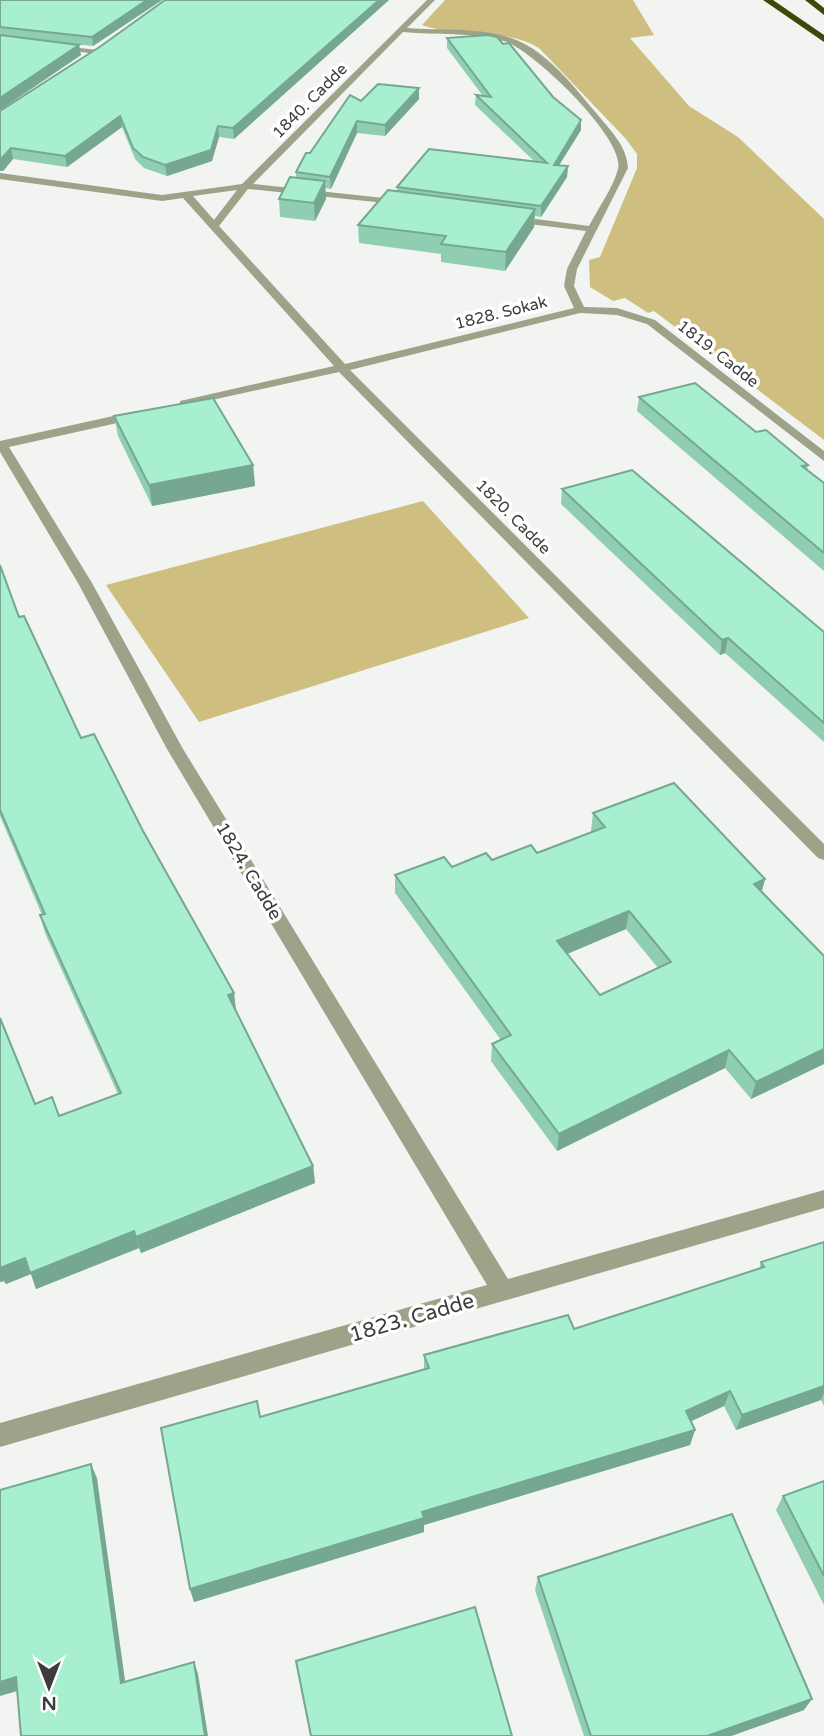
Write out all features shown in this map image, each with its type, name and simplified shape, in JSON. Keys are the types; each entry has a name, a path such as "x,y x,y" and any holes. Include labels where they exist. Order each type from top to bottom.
{"highway":[{"path":"767,0 824,39"},
{"path":"809,0 824,12"}],"street":[{"name":"1840. Cadde","path":"214,226 245,186 431,0"},
{"name":"1828. Sokak","path":"165,408 580,310 569,286 572,269 623,168 619,148 578,98 529,49 517,43 479,36 402,30"},
{"path":"87,59 108,44"},
{"path":"49,46 98,52"},
{"path":"0,176 162,198 245,186 289,188 414,205"},
{"name":"1820. Cadde","path":"187,196 342,368 824,853"},
{"path":"496,216 590,229"},
{"name":"1819. Cadde","path":"580,310 611,309 632,313 651,322 824,457"},
{"path":"1,445 152,411"},
{"name":"1824. Cadde","path":"1,445 85,583 175,749 504,1292"},
{"name":"1823. Cadde","path":"0,1435 824,1199"}],"shaded area":[{"path":"445,0 633,0 654,35 630,38 689,106 738,137 824,219 824,440 654,311 648,313 625,298 613,301 590,287 589,260 600,257 637,168 637,154 626,139 539,48 511,37 422,25"},
{"path":"423,501 529,618 199,722 106,585"}],"building":[{"path":"0,0 147,0 92,37 0,27"},
{"path":"165,0 379,0 233,128 218,126 211,150 165,165 143,157 133,148 120,116 65,156 11,148 0,160 0,111 101,46"},
{"path":"0,35 79,45 0,98"},
{"path":"488,35 497,37 503,44 509,43 553,97 581,120 554,165 568,166 541,206 397,187 429,149 547,163 476,95 491,97 447,38"},
{"path":"378,84 419,88 385,125 357,121 330,177 296,172 306,153 310,153 350,95 361,101"},
{"path":"290,177 325,181 314,203 279,199"},
{"path":"388,190 535,209 506,252 441,244 446,236 358,225"},
{"path":"695,383 756,432 766,430 808,465 802,466 824,483 824,553 639,397"},
{"path":"213,398 253,465 149,485 114,416"},
{"path":"632,470 824,632 824,723 728,638 722,640 562,489"},
{"path":"0,565 19,617 24,616 81,738 94,734 143,831 234,993 228,995 313,1166 136,1237 134,1231 30,1273 25,1258 0,1268 0,1018 35,1104 52,1097 59,1116 121,1093 40,915 45,914 0,810"},
{"path":"674,783 765,879 754,884 824,956 824,1049 756,1082 729,1050 559,1134 492,1044 511,1035 395,875 444,857 452,867 486,853 492,860 531,845 537,853 605,827 593,813","holes":["629,911 671,962 600,995 557,941"]},
{"path":"824,1242 824,1386 742,1415 730,1391 686,1411 695,1430 422,1512 424,1518 190,1589 161,1428 257,1401 260,1417 429,1368 424,1355 568,1315 574,1329 764,1267 761,1262"},
{"path":"91,1464 121,1683 194,1662 205,1736 21,1736 16,1677 0,1682 0,1490"},
{"path":"824,1481 824,1576 783,1496"},
{"path":"732,1514 812,1699 707,1736 591,1736 538,1577"},
{"path":"475,1607 512,1736 311,1736 296,1661"}]}
